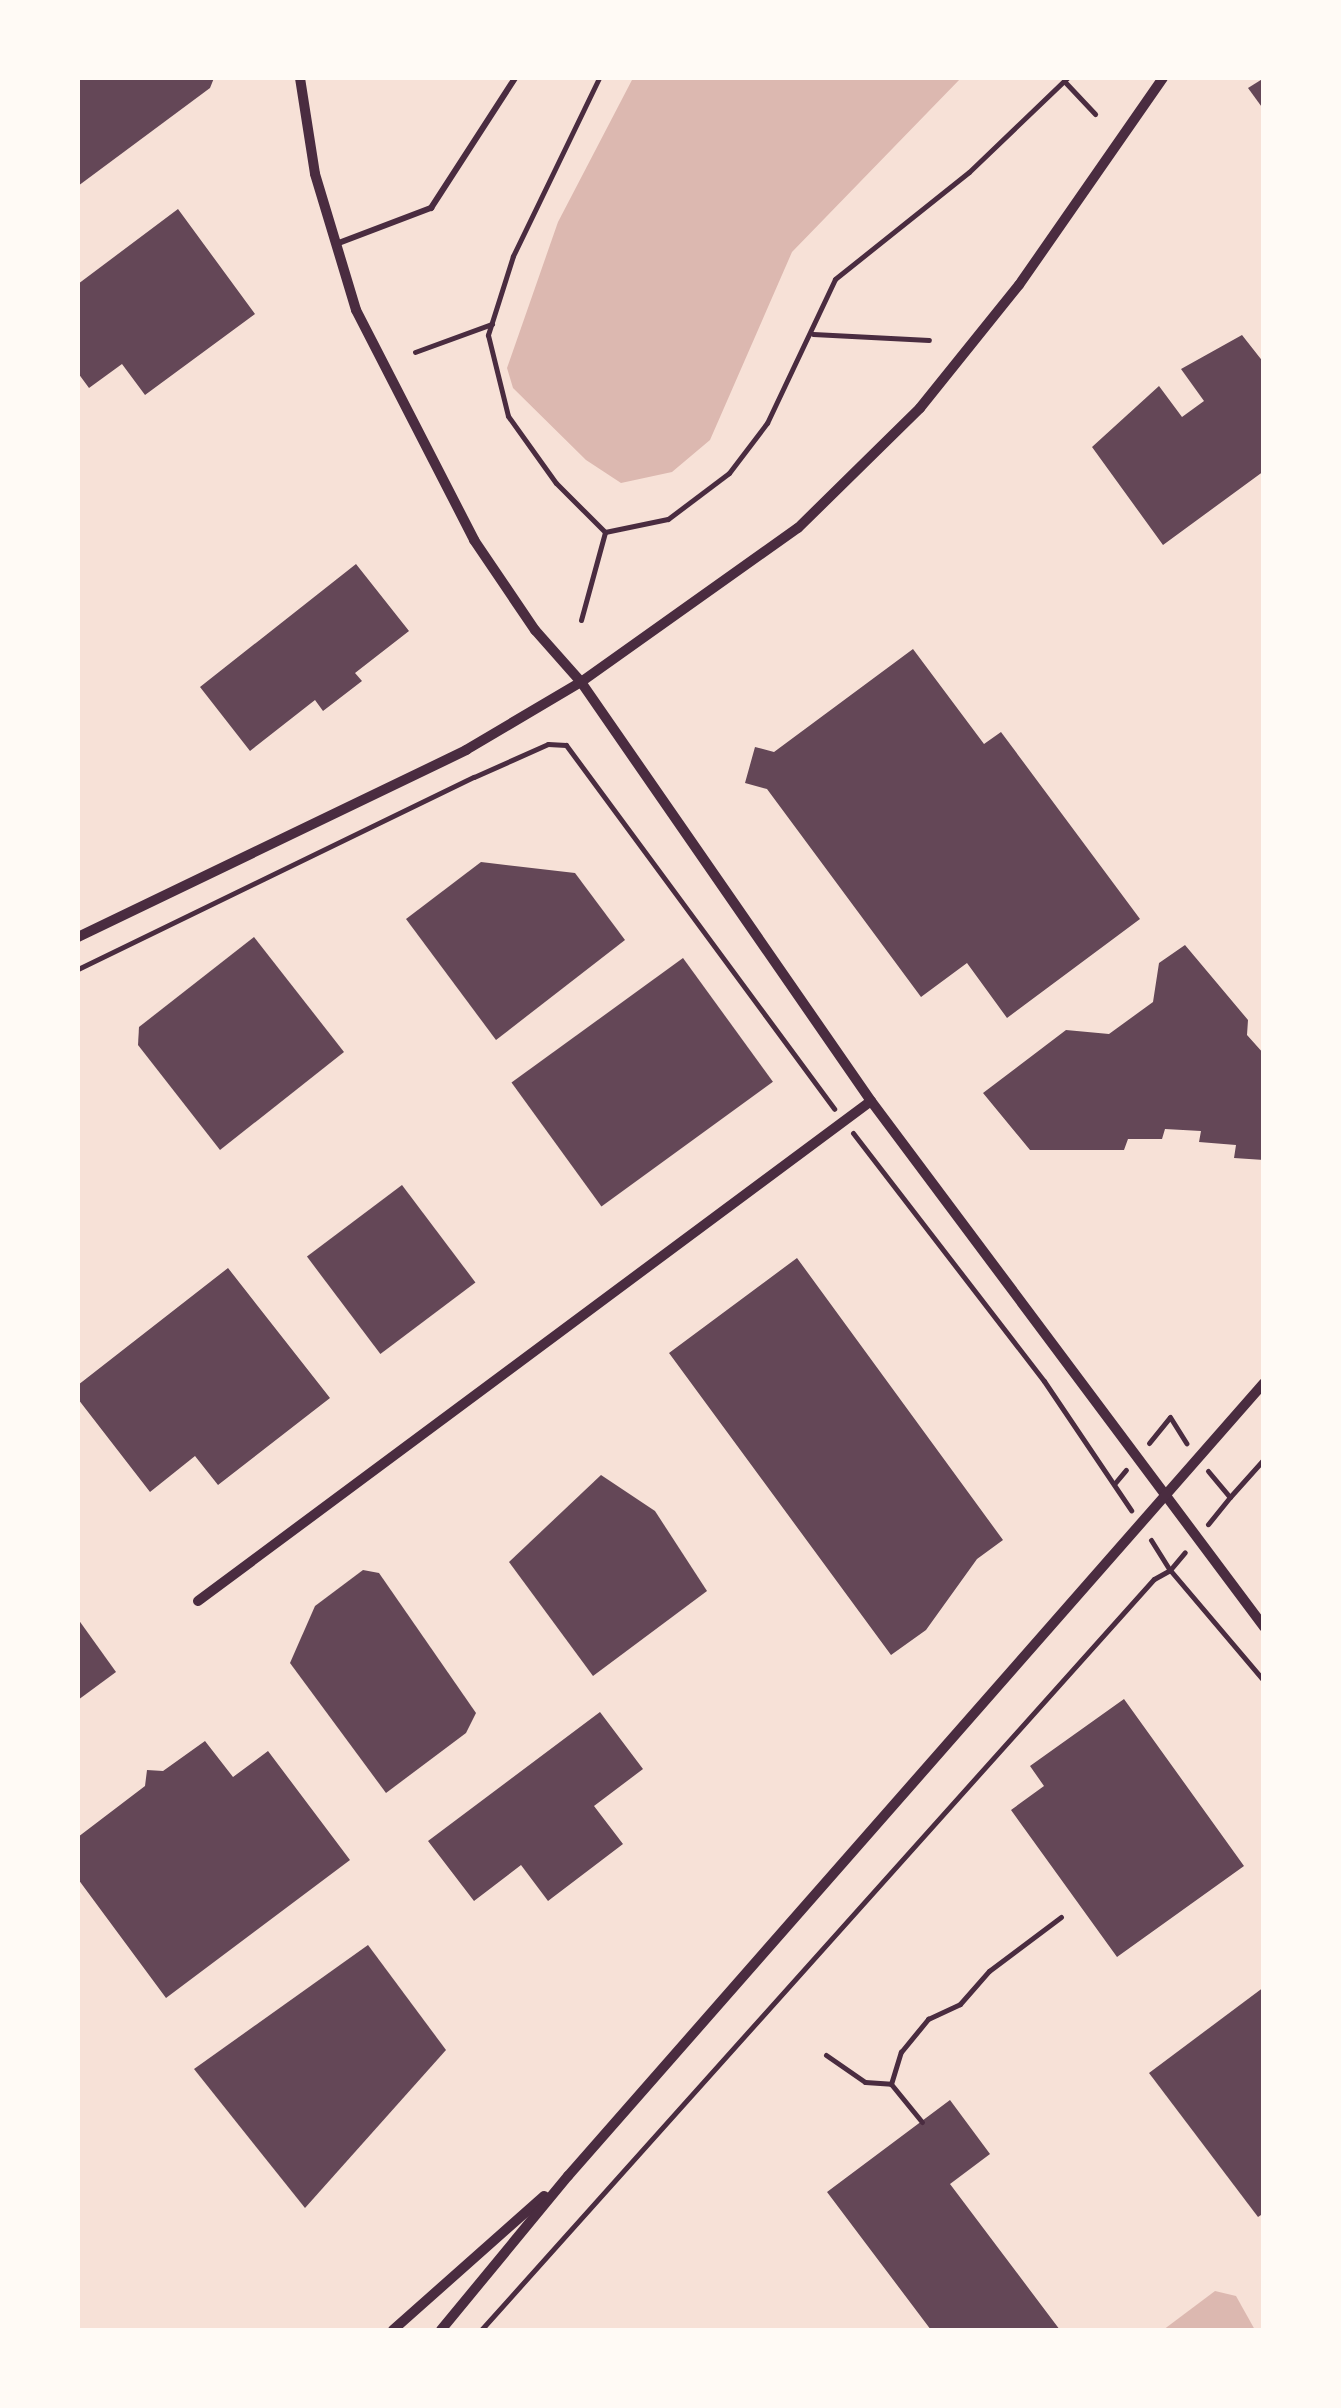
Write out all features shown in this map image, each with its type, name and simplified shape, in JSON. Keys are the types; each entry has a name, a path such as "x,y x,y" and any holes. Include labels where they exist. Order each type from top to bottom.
{"street":[{"path":"300,78 315,174 356,310 474,540 535,630 581,682 872,1101 1264,1628"},
{"path":"78,937 466,750 581,682 798,528 920,408 1019,286 1163,78"},
{"path":"198,1600 872,1101"},
{"path":"441,2330 568,2176 1161,1494 1264,1383"},
{"path":"393,2330 568,2176"}],"lane":[{"path":"336,244 431,208 515,78"}],"path":[{"path":"598,78 513,256 488,335 508,416 556,482 605,532"},
{"path":"605,532 668,519 729,473 767,423 814,334 834,279 969,172 1066,80 1095,114"},
{"path":"415,352 492,324"},
{"path":"814,334 929,340"},
{"path":"581,620 605,532"},
{"path":"78,969 474,777 548,744 566,745"},
{"path":"1230,1497 1264,1459"},
{"path":"481,2330 1154,1578 1170,1570 1264,1681"},
{"path":"891,2084 916,2029 960,2004 989,1971 1060,1917"},
{"path":"826,2054 865,2082 891,2084 922,2122"}],"shaded area":[{"path":"633,78 961,78 792,252 710,440 672,472 621,483 586,460 513,388 507,368 558,222"},
{"path":"1215,2291 1236,2296 1255,2330 1163,2330"}],"building":[{"path":"78,78 214,78 210,88 78,186"},
{"path":"1264,78 1264,110 1248,88"},
{"path":"178,209 255,314 145,395 122,364 89,388 78,373 78,284"},
{"path":"1242,335 1264,363 1264,471 1163,545 1092,447 1159,386 1182,417 1204,401 1181,369"},
{"path":"356,564 409,631 355,673 362,681 323,711 315,700 250,751 200,687"},
{"path":"913,649 984,744 1001,732 1140,919 1007,1018 967,963 921,997 767,789 745,783 755,747 774,752"},
{"path":"481,862 575,873 625,940 496,1040 406,919"},
{"path":"254,937 344,1052 220,1150 138,1045 139,1027"},
{"path":"1185,945 1248,1020 1247,1035 1264,1054 1264,1160 1234,1158 1236,1145 1199,1142 1201,1131 1165,1129 1162,1139 1128,1139 1124,1150 1030,1150 983,1093 1066,1030 1109,1034 1153,1002 1159,963"},
{"path":"683,958 773,1082 601,1206 511,1083"},
{"path":"402,1185 475,1282 380,1354 307,1257"},
{"path":"797,1258 1003,1540 977,1559 926,1630 891,1655 669,1353"},
{"path":"228,1268 330,1398 218,1485 195,1456 150,1492 78,1399 78,1385"},
{"path":"601,1475 655,1511 707,1591 593,1676 509,1562"},
{"path":"363,1570 379,1573 476,1713 466,1733 386,1793 290,1663 315,1606"},
{"path":"78,1619 116,1672 78,1700"},
{"path":"1124,1699 1244,1866 1117,1957 1011,1810 1044,1786 1030,1766"},
{"path":"600,1712 643,1769 594,1806 623,1844 548,1901 521,1865 474,1901 428,1841"},
{"path":"205,1741 233,1777 268,1751 350,1860 166,1998 78,1879 78,1837 145,1786 147,1770 163,1771"},
{"path":"368,1945 446,2050 305,2208 194,2069"},
{"path":"1264,1987 1264,2213 1258,2217 1149,2073"},
{"path":"950,2100 990,2154 950,2184 1060,2330 931,2330 827,2192"}]}
